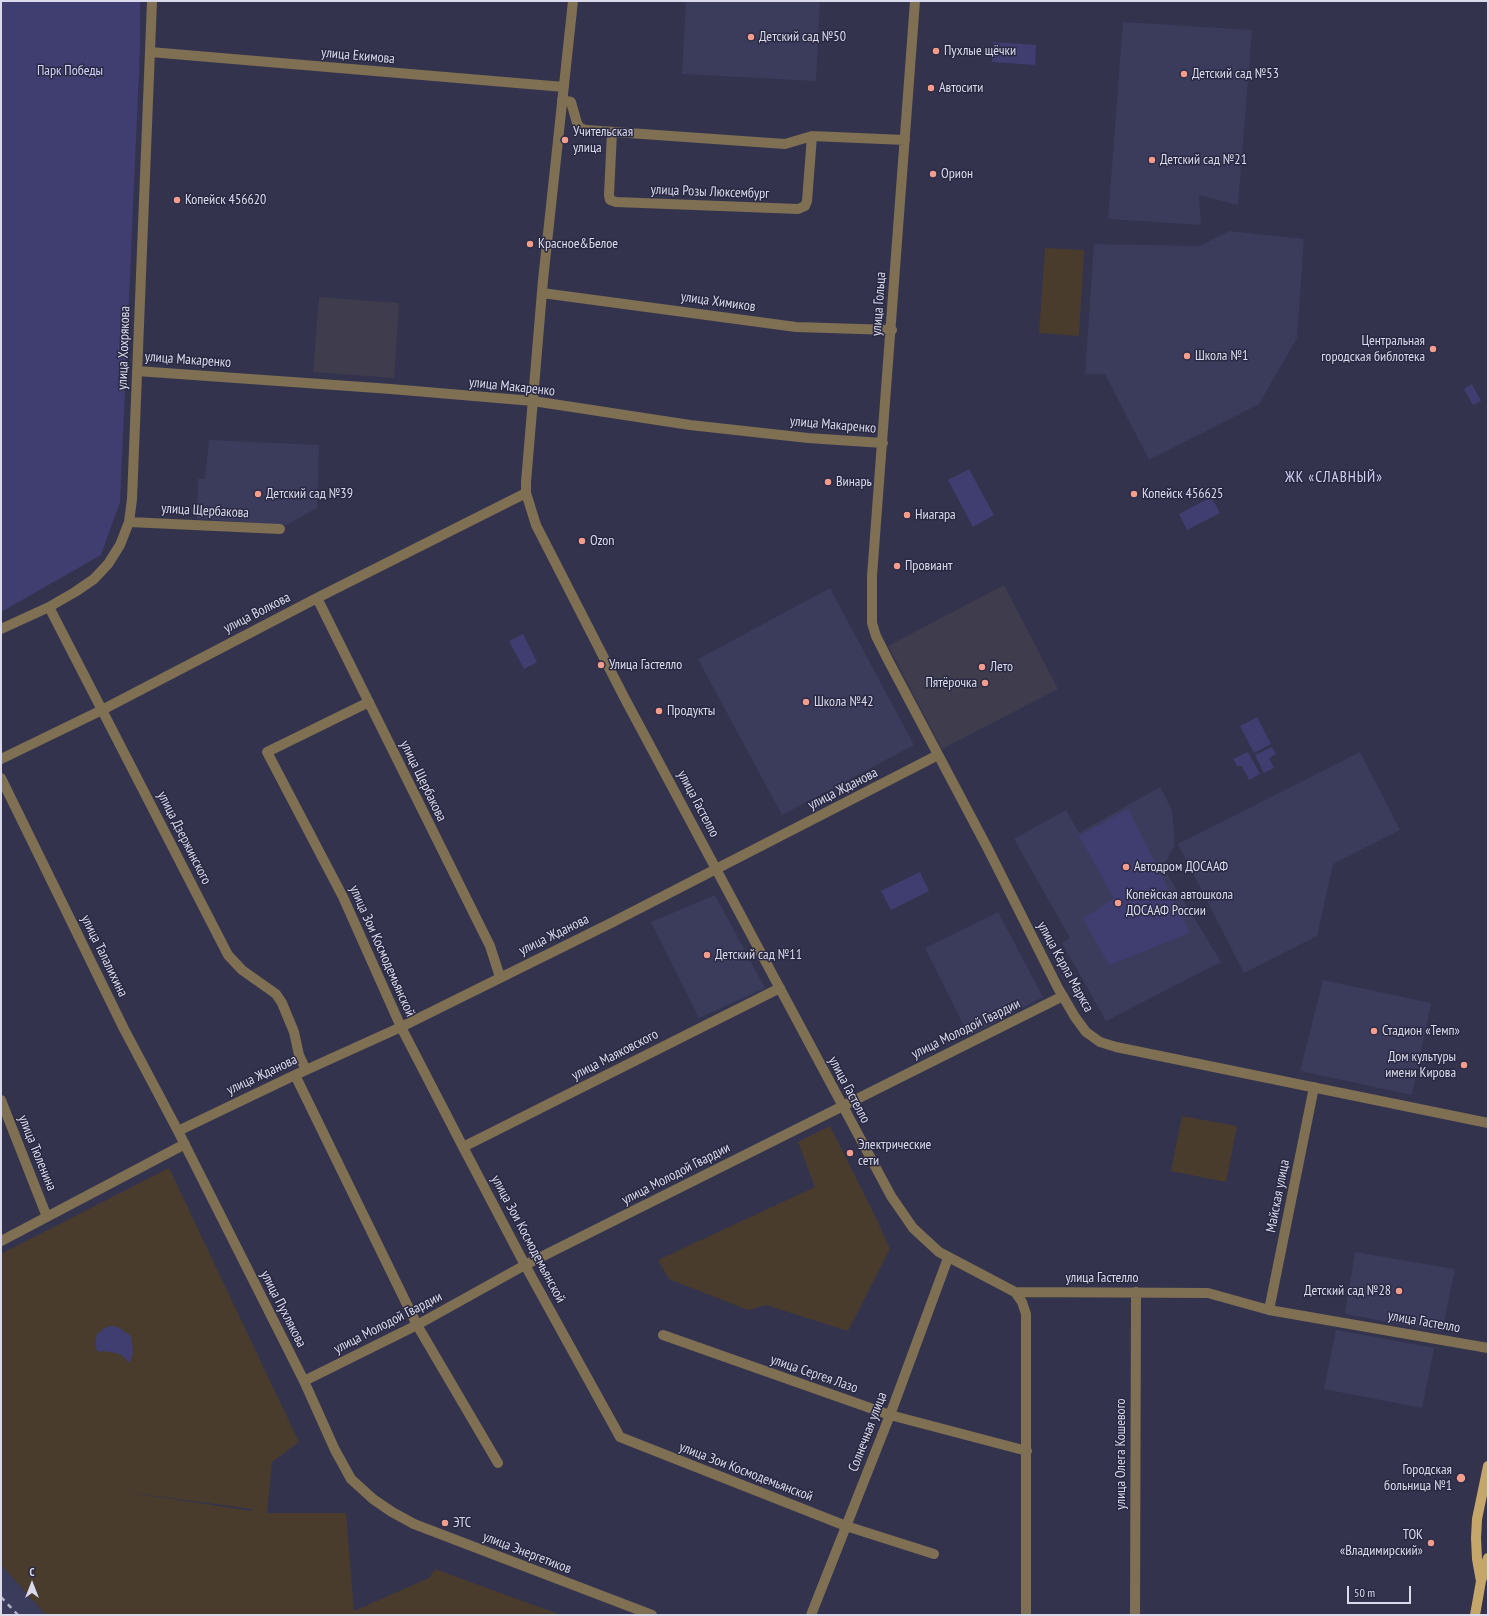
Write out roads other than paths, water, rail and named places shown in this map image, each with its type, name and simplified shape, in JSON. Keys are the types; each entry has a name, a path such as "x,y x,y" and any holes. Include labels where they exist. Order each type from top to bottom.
{"main road":[{"path":"1482,1581 1477,1558 1476,1538 1488,1466"},
{"path":"1475,1615 1488,1558"}],"street":[{"name":"улица Хохрякова","path":"1,629 49,607 94,579 108,564 120,545 129,522 132,499 152,1"},
{"path":"526,493 542,293 573,1"},
{"name":"улица Гольца","path":"871,608 915,1"},
{"name":"улица Екимова","path":"150,52 564,87"},
{"path":"562,100 571,102 577,123 580,128 586,130 785,144 812,136 905,140"},
{"name":"улица Розы Люксембург","path":"612,132 610,200 616,202 798,209 805,206 808,201 812,136"},
{"name":"улица Химиков","path":"542,293 796,326 892,330"},
{"name":"улица Макаренко","path":"137,371 383,388 533,401 690,425 808,438 882,443"},
{"name":"улица Волкова","path":"1,759 102,710 317,598 526,493"},
{"name":"улица Гастелло","path":"526,493 536,525 624,697 842,1106 891,1196 913,1228 928,1243 948,1258 1015,1292 1208,1293 1269,1310 1488,1348"},
{"name":"улица Щербакова","path":"129,522 280,529"},
{"name":"улица Щербакова","path":"317,598 490,946 500,977"},
{"name":"улица Дзержинского","path":"49,607 228,954 242,970 276,994 282,1003 294,1032 299,1055 306,1070"},
{"name":"улица Карла Маркса","path":"871,608 872,623 876,636 1063,996 1086,1032 1100,1042 1116,1047 1488,1123"},
{"name":"улица Зои Космодемьянской","path":"369,702 267,752 343,897 401,1027 525,1265 620,1437 846,1526 934,1554"},
{"name":"улица Жданова","path":"178,1131 295,1075 401,1027 611,923 938,755"},
{"name":"улица Талалихина","path":"1,778 114,1009 185,1144"},
{"name":"улица Маяковского","path":"463,1147 780,988"},
{"name":"улица Молодой Гвардии","path":"304,1381 417,1325 525,1265 1063,996"},
{"path":"295,1075 417,1325 498,1463"},
{"name":"Майская улица","path":"1269,1310 1314,1087"},
{"name":"улица Тюленина","path":"1,1100 47,1216"},
{"path":"1,1241 185,1144"},
{"name":"улица Пухлякова","path":"185,1144 304,1381 343,1467 357,1484"},
{"name":"Солнечная улица","path":"811,1615 890,1415 948,1258"},
{"path":"1015,1292 1022,1302 1026,1314 1026,1615"},
{"name":"улица Олега Кошевого","path":"1135,1615 1136,1292"},
{"name":"улица Сергея Лазо","path":"663,1335 890,1415 1027,1451"},
{"name":"улица Энергетиков","path":"357,1484 373,1499 392,1512 414,1524 652,1615"}],"railway":[{"path":"1,1597 18,1615"}],"place":[{"name":"Детский сад №50","path":"751,37"},
{"name":"Пухлые щёчки","path":"936,51"},
{"name":"Детский сад №53","path":"1184,74"},
{"name":"Автосити","path":"931,88"},
{"name":"Учительская улица","path":"565,140"},
{"name":"Детский сад №21","path":"1152,160"},
{"name":"Орион","path":"933,174"},
{"name":"Копейск 456620","path":"177,200"},
{"name":"Красное&Белое","path":"530,244"},
{"name":"Центральная городская библотека","path":"1433,349"},
{"name":"Школа №1","path":"1187,356"},
{"name":"Винарь","path":"828,482"},
{"name":"Детский сад №39","path":"258,494"},
{"name":"Копейск 456625","path":"1134,494"},
{"name":"Ниагара","path":"907,515"},
{"name":"Ozon","path":"582,541"},
{"name":"Провиант","path":"897,566"},
{"name":"Улица Гастелло","path":"601,665"},
{"name":"Лето","path":"982,667"},
{"name":"Пятёрочка","path":"985,683"},
{"name":"Школа №42","path":"806,702"},
{"name":"Продукты","path":"659,711"},
{"name":"Автодром ДОСААФ","path":"1126,867"},
{"name":"Копейская автошкола ДОСААФ России","path":"1118,903"},
{"name":"Детский сад №11","path":"707,955"},
{"name":"Стадион «Темп»","path":"1374,1031"},
{"name":"Дом культуры имени Кирова","path":"1464,1065"},
{"name":"Электрические сети","path":"850,1153"},
{"name":"Детский сад №28","path":"1399,1291"},
{"name":"Городская больница №1","path":"1461,1478"},
{"name":"ЭТС","path":"445,1523"},
{"name":"ТОК «Владимирский»","path":"1431,1543"}],"district":[{"name":"ЖК «СЛАВНЫЙ»","path":"1334,478"}],"park label":[{"name":"Парк Победы","path":"70,71"}]}
